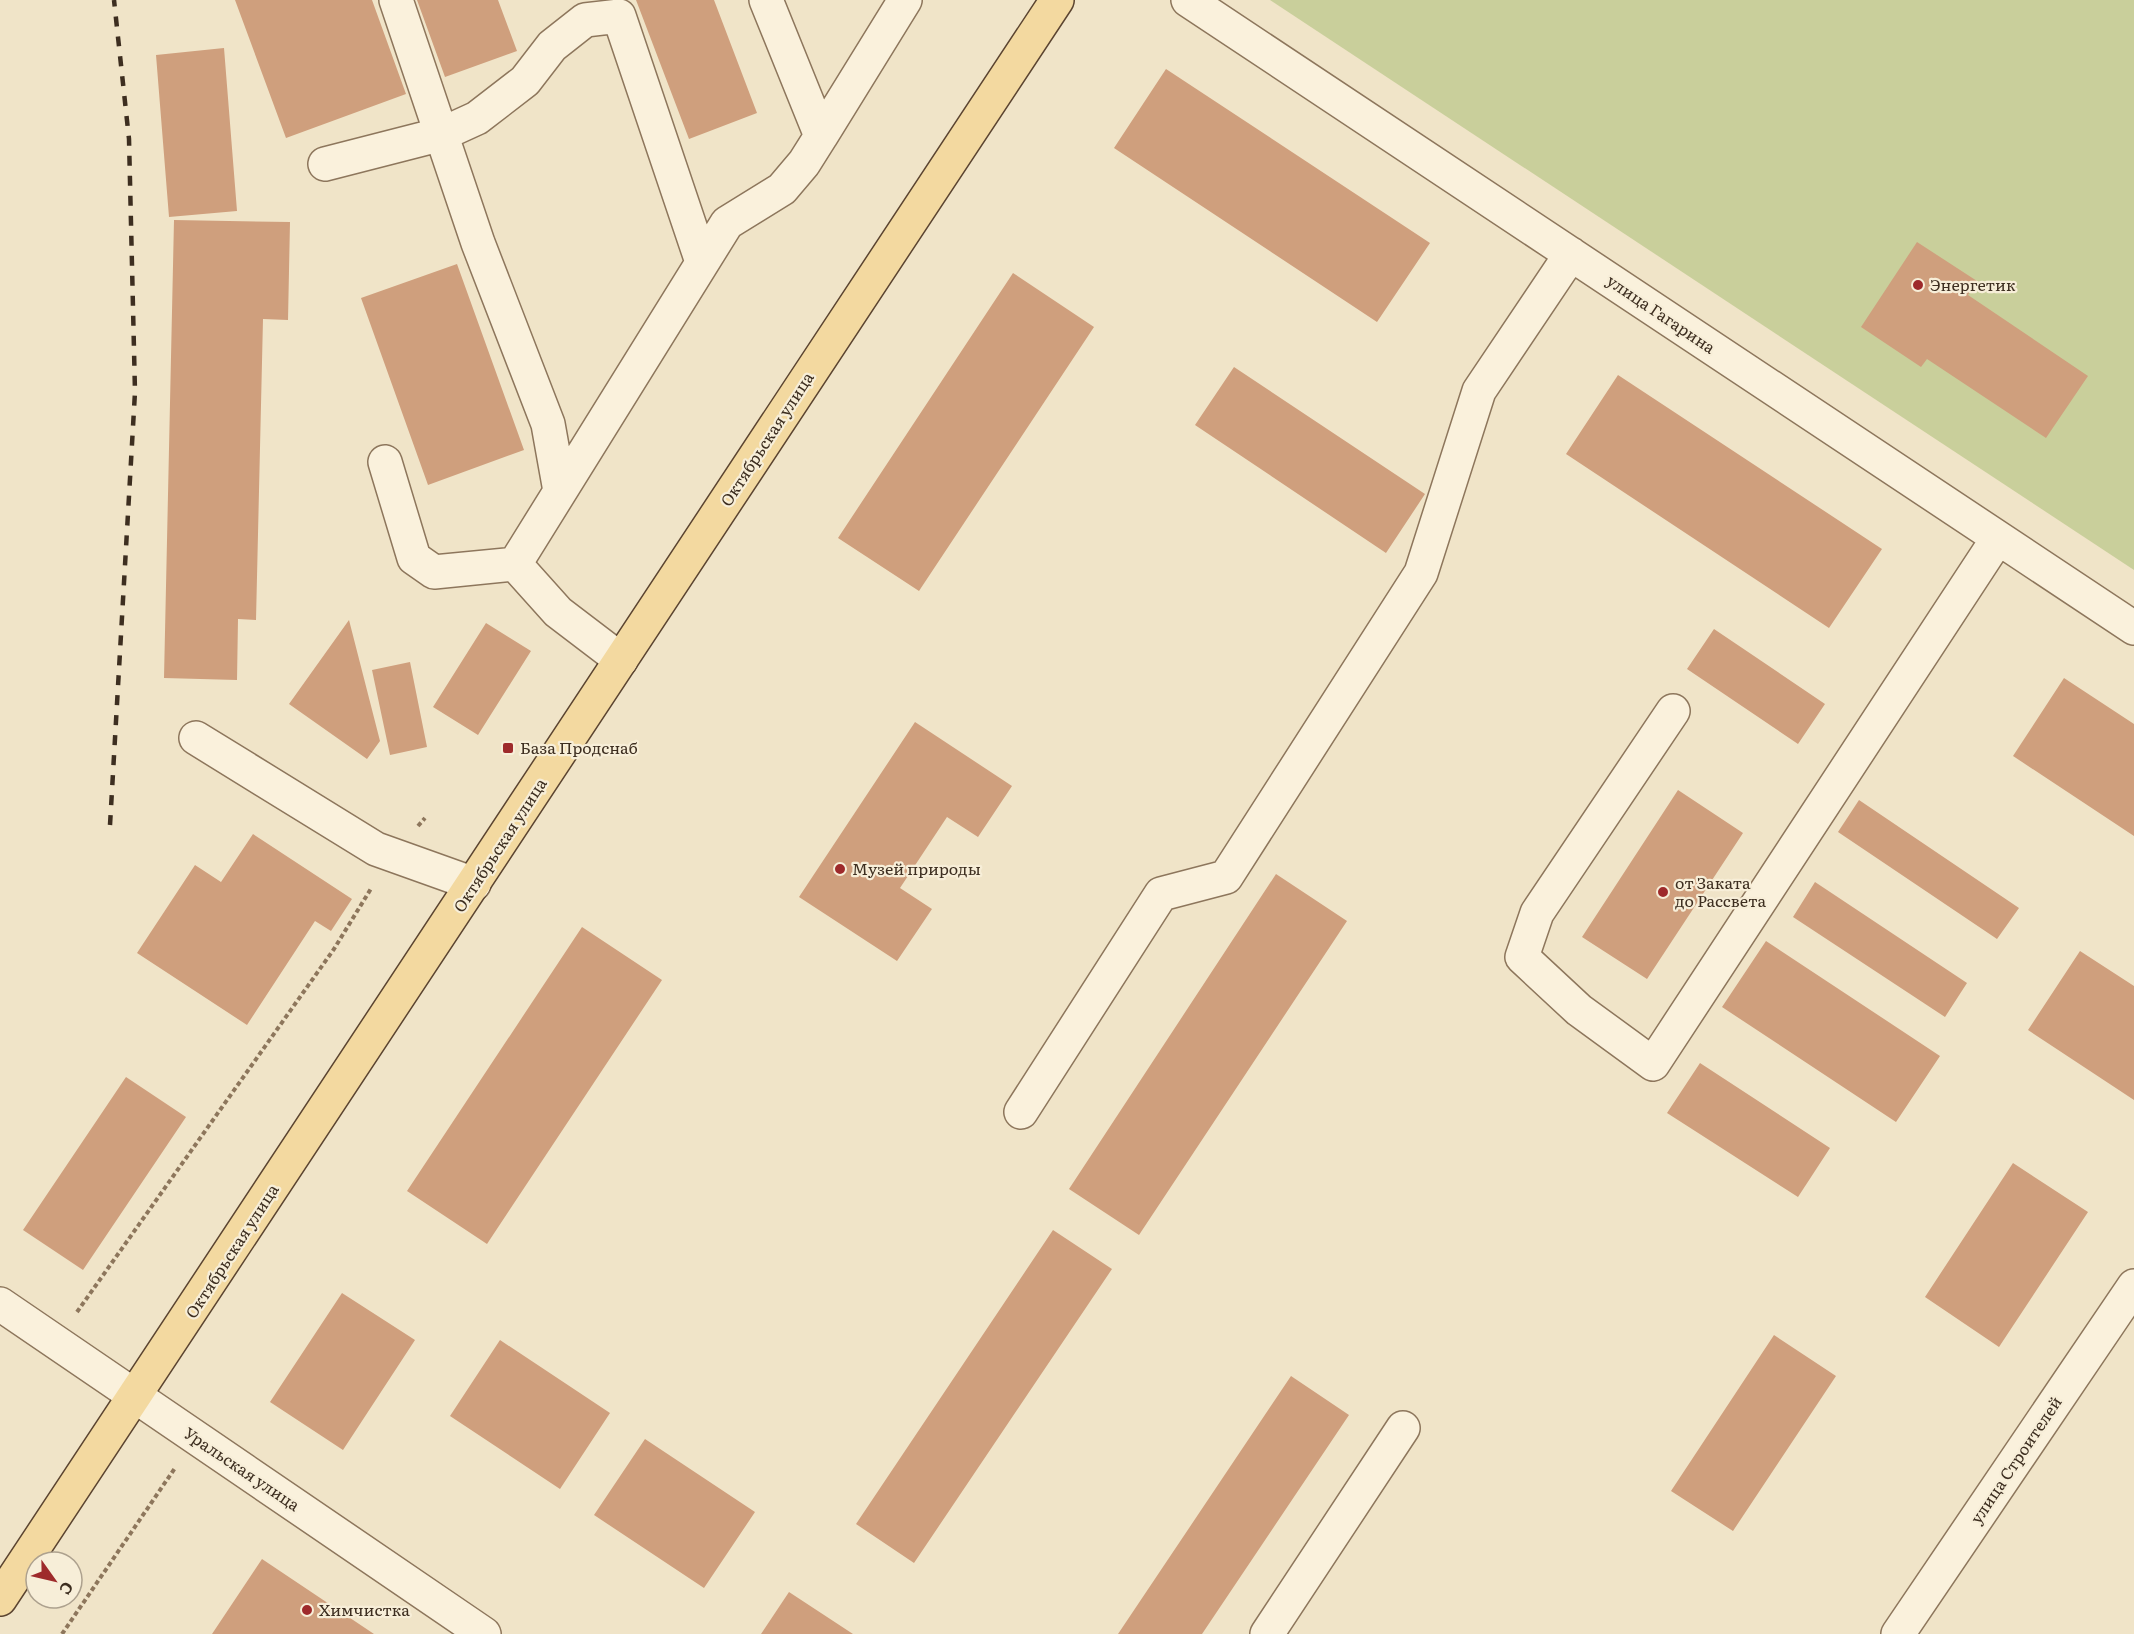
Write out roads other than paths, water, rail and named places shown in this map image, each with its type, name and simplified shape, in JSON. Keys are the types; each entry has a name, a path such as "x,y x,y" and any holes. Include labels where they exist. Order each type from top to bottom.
{"main road":[{"name":"Октябрьская улица","path":"0,1599 1057,0"}],"street":[{"path":"396,0 478,243 548,424 560,491"},
{"path":"766,0 821,136"},
{"path":"515,564 727,223 782,189 804,163 905,0"},
{"name":"улица Гагарина","path":"1188,0 2134,628"},
{"path":"325,164 442,134 477,118 525,81 552,46 585,20 619,16 702,262"},
{"path":"1021,1112 1161,894 1226,877 1233,868 1421,573 1479,391 1571,254"},
{"path":"385,462 414,558 434,572 515,564"},
{"path":"1673,711 1537,913 1522,957 1579,1010 1653,1064 1998,538"},
{"path":"515,564 558,612 621,660"},
{"path":"196,738 376,849 474,884"},
{"name":"улица Строителей","path":"1898,1634 2134,1286"},
{"name":"Уральская улица","path":"0,1304 484,1634"},
{"path":"1267,1634 1403,1428"}],"railway":[{"path":"110,825 135,392 129,139 114,0"}],"place":[{"name":"Энергетик","path":"1918,285"},
{"name":"База Продснаб","path":"508,748"},
{"name":"Музей природы","path":"840,869"},
{"name":"от Заката до Рассвета","path":"1663,892"},
{"name":"Химчистка","path":"307,1610"}]}
